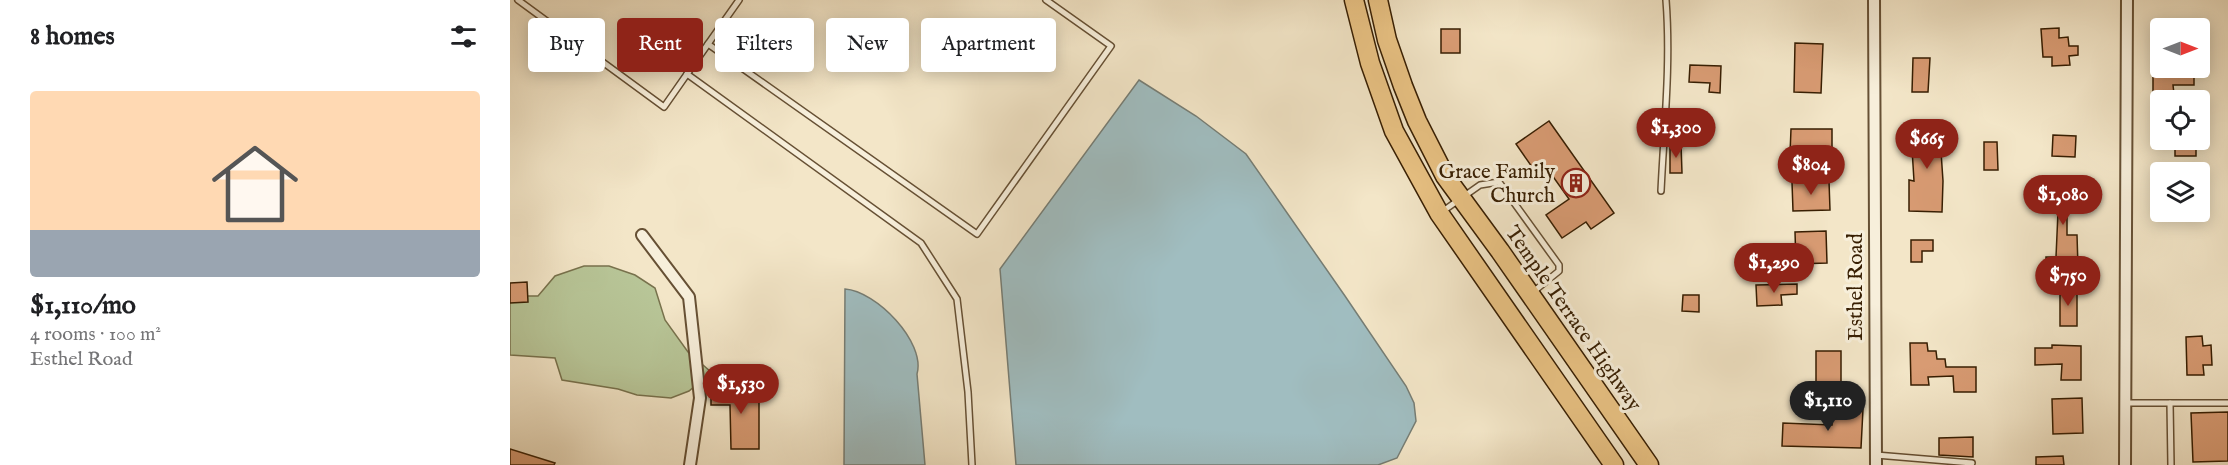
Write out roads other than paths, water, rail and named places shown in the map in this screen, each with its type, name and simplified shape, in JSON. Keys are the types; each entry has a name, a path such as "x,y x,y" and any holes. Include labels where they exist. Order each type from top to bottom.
{"main road":[{"path":"1354,0 1370,63 1394,131 1439,213 1610,462"},
{"name":"Temple Terrace Highway","path":"1378,0 1387,40 1402,86 1445,176 1649,465"}],"street":[{"name":"Esthel Road","path":"1874,0 1876,460"},
{"path":"2125,465 2127,0"},
{"path":"642,235 689,297 700,398 690,465"}],"lane":[{"path":"518,0 664,107 739,0"},
{"path":"708,44 977,234 1111,46 1046,0"},
{"path":"1661,191 1668,81 1668,32 1665,0"},
{"path":"687,74 921,243 957,299 968,392 972,465"},
{"path":"1439,213 1480,185 1499,182 1559,265 1559,271 1530,295"},
{"path":"2125,403 2228,403"},
{"path":"2170,403 2171,465"},
{"path":"1876,460 1972,463 1971,465"}],"water":[{"path":"1139,80 1196,116 1246,154 1345,296 1406,386 1414,403 1416,421 1397,458 1378,465 1016,465 1000,269"},
{"path":"845,289 857,292 884,308 896,320 914,348 918,361 917,374 925,465 844,465"}],"place":[{"name":"Grace Family Church","path":"1576,183"}]}
